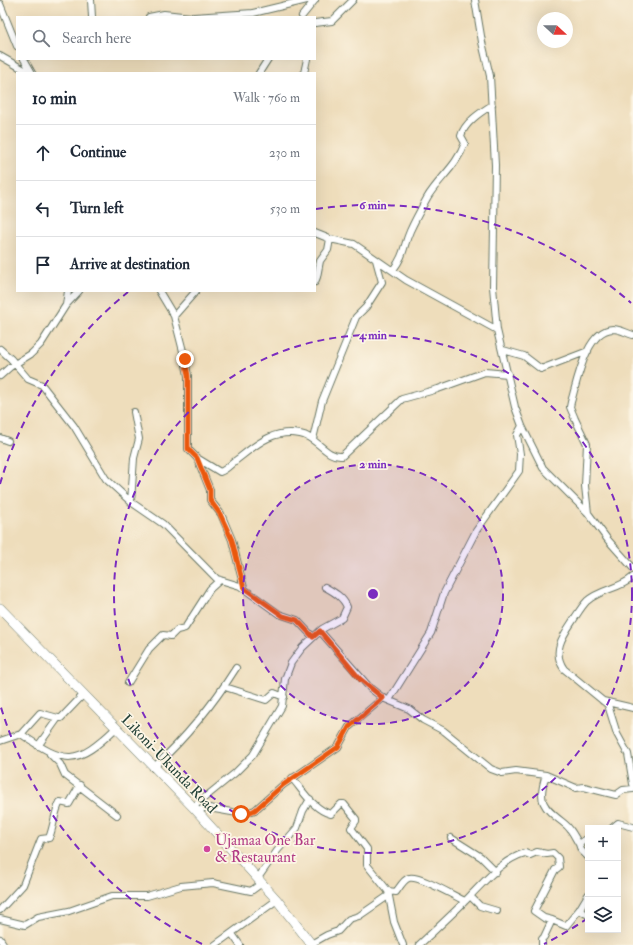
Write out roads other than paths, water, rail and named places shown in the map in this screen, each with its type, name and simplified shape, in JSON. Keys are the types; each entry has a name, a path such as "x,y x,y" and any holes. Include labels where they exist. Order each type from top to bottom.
{"highway":[{"name":"Likoni-Ukunda Road","path":"0,608 195,810 260,880 312,945"}],"street":[{"path":"91,0 92,16"},
{"path":"207,16 253,13 307,0"},
{"path":"303,16 315,0"},
{"path":"316,25 332,21 353,0"},
{"path":"475,0 482,42 490,76 492,105 495,165 493,287 497,330 516,407 522,426 543,468 588,513 633,568"},
{"path":"0,4 16,44"},
{"path":"152,16 157,14 171,14 185,16"},
{"path":"0,56 29,72"},
{"path":"26,60 31,72"},
{"path":"260,72 267,60"},
{"path":"304,72 307,60"},
{"path":"393,270 404,254 410,231 428,197 456,163 461,154 465,143 461,136 463,129 478,114 492,105"},
{"path":"316,233 330,239 354,244 406,280 497,330"},
{"path":"316,280 318,277 320,260 328,250 330,239"},
{"path":"313,439 322,401 356,317 366,307 382,282 376,260"},
{"path":"66,305 68,292"},
{"path":"0,376 14,364 31,354 41,344 66,305 78,292"},
{"path":"160,292 174,316 188,376 188,449 197,458 222,472 271,436 301,434 313,439 335,456 342,456 402,398 438,389 485,372 508,374"},
{"path":"174,316 195,292"},
{"path":"588,513 585,486 587,444 570,407 588,351 599,334 609,329 620,330 633,336"},
{"path":"0,349 28,379 42,385 74,426 106,479 131,502 163,524 214,576 220,580 244,588 283,616 297,620 313,637"},
{"path":"503,350 524,356 541,369 588,351"},
{"path":"131,502 134,458 139,439 134,412"},
{"path":"389,700 431,633 444,593 476,531 519,471 520,454 517,435 522,426"},
{"path":"0,438 8,441"},
{"path":"197,458 210,490 210,500 220,514 232,540 244,588"},
{"path":"633,577 623,584 601,592 587,601 562,637 558,651 559,662 564,669 602,701 611,711 617,734 628,754 633,784"},
{"path":"128,683 149,649 164,634 171,636 177,630 185,628 210,589 220,580"},
{"path":"195,810 253,755 282,706 288,668 296,655 320,631 342,618 347,607 339,596 325,587"},
{"path":"320,631 360,679 383,698 408,709 423,720 444,731 491,769 502,773 516,770 546,776 576,788 584,788 616,795 625,789 633,789"},
{"path":"153,768 186,737 208,711 236,668"},
{"path":"225,686 266,700 274,692 284,697"},
{"path":"38,746 58,718 65,714 83,695"},
{"path":"195,810 209,808 237,814 250,813 292,778 338,747 349,727 383,698"},
{"path":"602,701 633,708"},
{"path":"0,741 21,734 40,713 58,718"},
{"path":"21,734 48,752 60,757 85,754 95,748 116,728"},
{"path":"48,752 60,764 65,775 116,815"},
{"path":"546,776 541,794 542,802 552,816 566,825 585,854"},
{"path":"292,778 320,809 331,814 341,804 346,805 356,820 351,828 367,849 368,865 388,894 394,922 403,945"},
{"path":"0,910 23,885 41,839 49,838 57,815 56,810 60,802 69,804 80,786"},
{"path":"0,919 25,925 38,917 69,910 112,896 147,896 182,886 212,883 251,891 260,880 277,851 297,828 303,811 310,799"},
{"path":"616,825 618,823 633,827"},
{"path":"451,838 481,857 496,872"},
{"path":"579,844 585,840"},
{"path":"419,945 483,882 507,862 522,854 532,855 538,852 556,855 559,860 559,867 555,870 534,910 544,918 566,926 587,897"},
{"path":"312,945 327,935 338,931 350,920 359,916 388,894 396,892 406,879 410,878 429,883 465,901"},
{"path":"470,896 480,906 497,911"},
{"path":"215,945 277,900"},
{"path":"579,910 585,913"},
{"path":"542,945 542,939 552,920"},
{"path":"232,934 240,945"},
{"path":"0,939 4,945"}],"place":[{"name":"Ujamaa One Bar & Restaurant","path":"207,849"}]}
